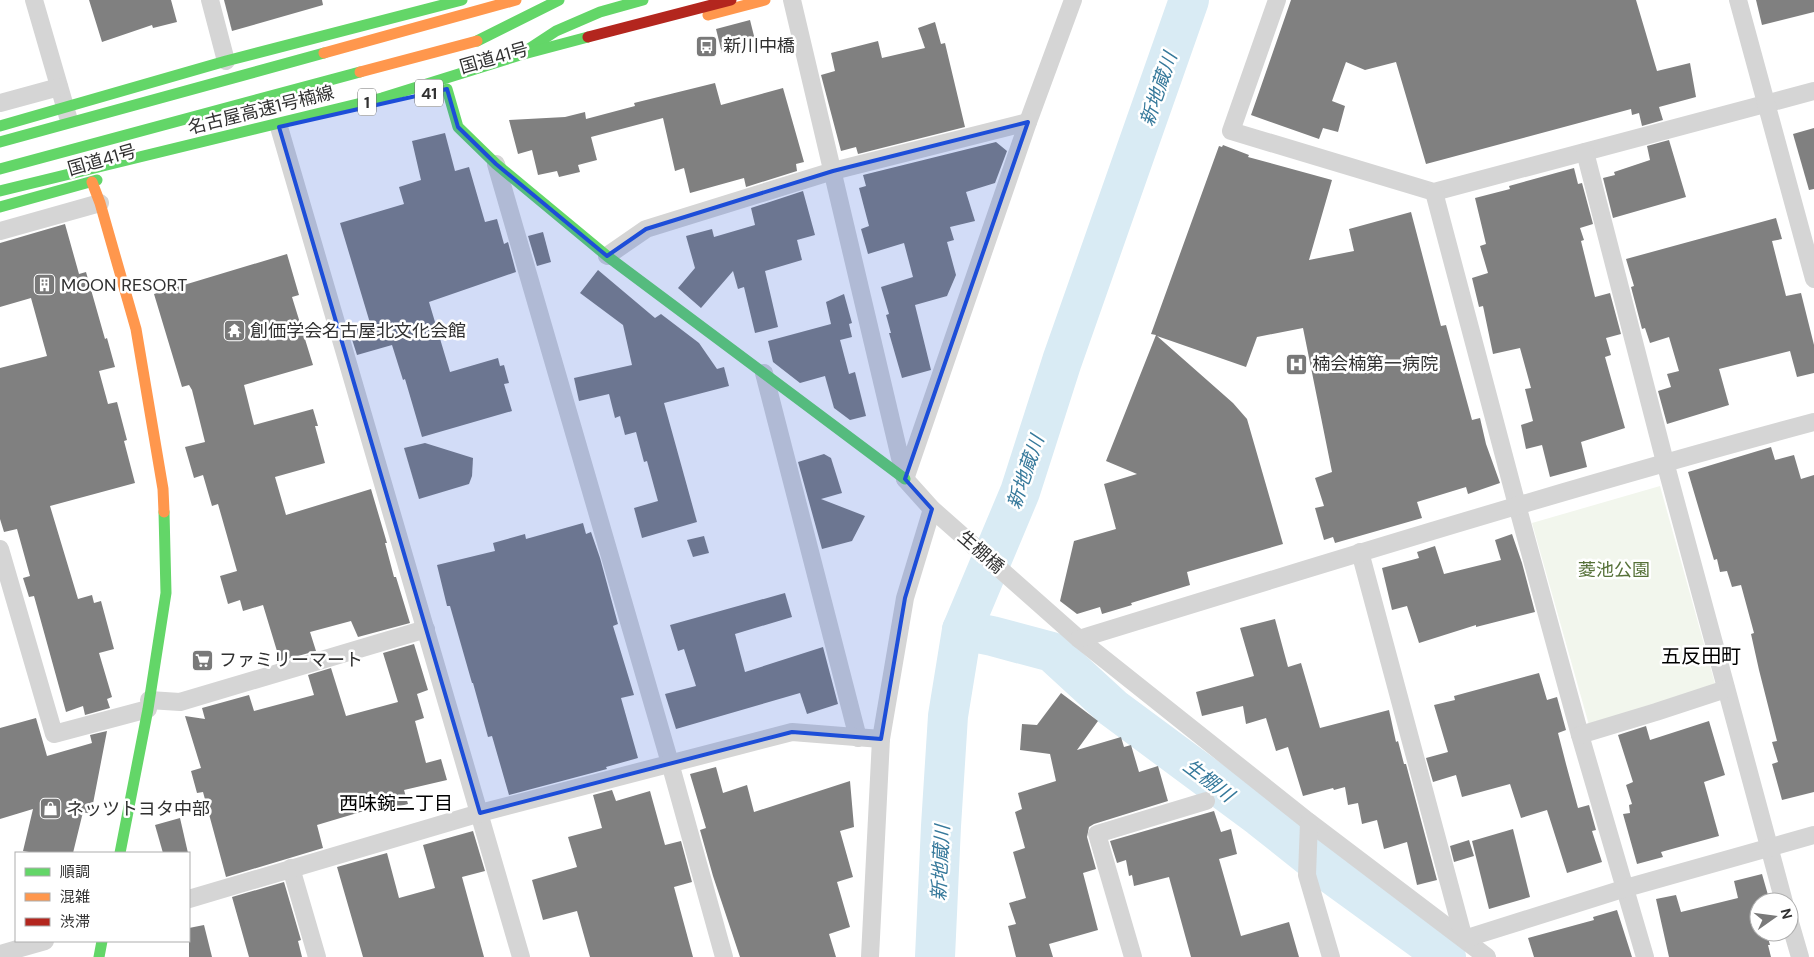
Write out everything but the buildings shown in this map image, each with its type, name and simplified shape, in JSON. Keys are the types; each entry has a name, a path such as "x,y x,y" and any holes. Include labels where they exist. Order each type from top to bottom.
{"main road":[{"name":"名古屋高速1号楠線","path":"0,142 516,0"},
{"path":"0,170 477,41 559,0"},
{"path":"520,55 556,31 600,12 643,0"},
{"name":"名古屋高速1号楠線","path":"0,191 382,98 520,55 731,0"},
{"path":"597,46 765,0"},
{"path":"0,126 226,61 457,1"},
{"name":"国道41号","path":"0,207 279,127 466,84"},
{"path":"447,89 458,127 496,164 607,256 905,479"},
{"path":"92,182 100,203 136,329 163,489 166,593 149,705 120,852"},
{"path":"99,957 102,942"}],"street":[{"path":"34,0 65,107 92,182"},
{"path":"210,0 226,61"},
{"path":"792,0 905,479"},
{"path":"905,479 1028,122 1073,0"},
{"path":"1277,0 1232,131 1434,192 1814,91"},
{"path":"1738,0 1814,279"},
{"path":"447,89 457,1"},
{"path":"0,103 59,87"},
{"path":"607,256 646,229 833,171 1028,122"},
{"path":"279,127 521,957"},
{"path":"1586,152 1665,462 1781,892"},
{"path":"496,164 670,763 724,957"},
{"path":"1434,192 1580,735 1645,957"},
{"path":"0,231 100,203"},
{"path":"764,373 858,738"},
{"path":"1079,640 1517,505 1665,462 1814,422"},
{"name":"生棚橋","path":"905,479 932,509 1079,640 1309,829 1488,957"},
{"path":"870,957 882,740 905,598 932,509"},
{"path":"0,549 54,734 149,705 180,702 426,629"},
{"path":"1360,552 1464,939 1626,888 1814,835"},
{"path":"1580,735 1726,689"},
{"path":"190,898 480,813 792,732 882,740"},
{"path":"1133,957 1097,834 1206,801"},
{"path":"1309,829 1307,875 1331,957"},
{"path":"291,868 317,957"},
{"path":"0,954 42,942"},
{"path":"1796,942 1800,957"}],"highlighted area":[{"path":"447,89 458,127 496,164 607,256 646,229 833,171 1028,122 905,479 932,509 905,598 881,739 792,732 480,813 279,127"}],"green space":[{"name":"菱池公園","path":"1660,486 1716,687 1589,725 1532,523"}],"waterway":[{"name":"新地蔵川","path":"935,957 948,716 962,630 1020,492 1062,361 1189,0"},
{"name":"生棚川","path":"962,630 1052,652 1113,708 1260,817 1333,875 1446,957"}],"traffic: fast":[{"path":"0,126 226,61 462,0"},
{"path":"477,41 559,0"},
{"path":"524,52 556,31 600,12 643,0"},
{"path":"0,191 382,98 520,55 588,37"},
{"path":"0,142 324,53"},
{"path":"0,169 360,72"},
{"path":"447,89 458,127 496,164 607,256 905,479"},
{"path":"0,207 97,180"},
{"path":"120,852 148,709 166,593 164,512"},
{"path":"99,957 102,942"}],"traffic: slow":[{"path":"324,53 516,0"},
{"path":"708,15 765,0"},
{"path":"360,72 477,41"},
{"path":"92,182 100,203 136,329 163,489 164,512"}],"traffic: jam":[{"path":"588,37 731,0"}],"place":[{"name":"新川中橋","path":"707,46"},
{"name":"MOON RESORT","path":"45,285"},
{"name":"創価学会名古屋北文化会館","path":"234,331"},
{"name":"楠会楠第一病院","path":"1296,364"},
{"name":"ファミリーマート","path":"203,660"},
{"name":"ネッツトヨタ中部","path":"50,809"}],"district":[{"name":"五反田町","path":"1701,656"},
{"name":"西味鋺二丁目","path":"396,803"}]}
